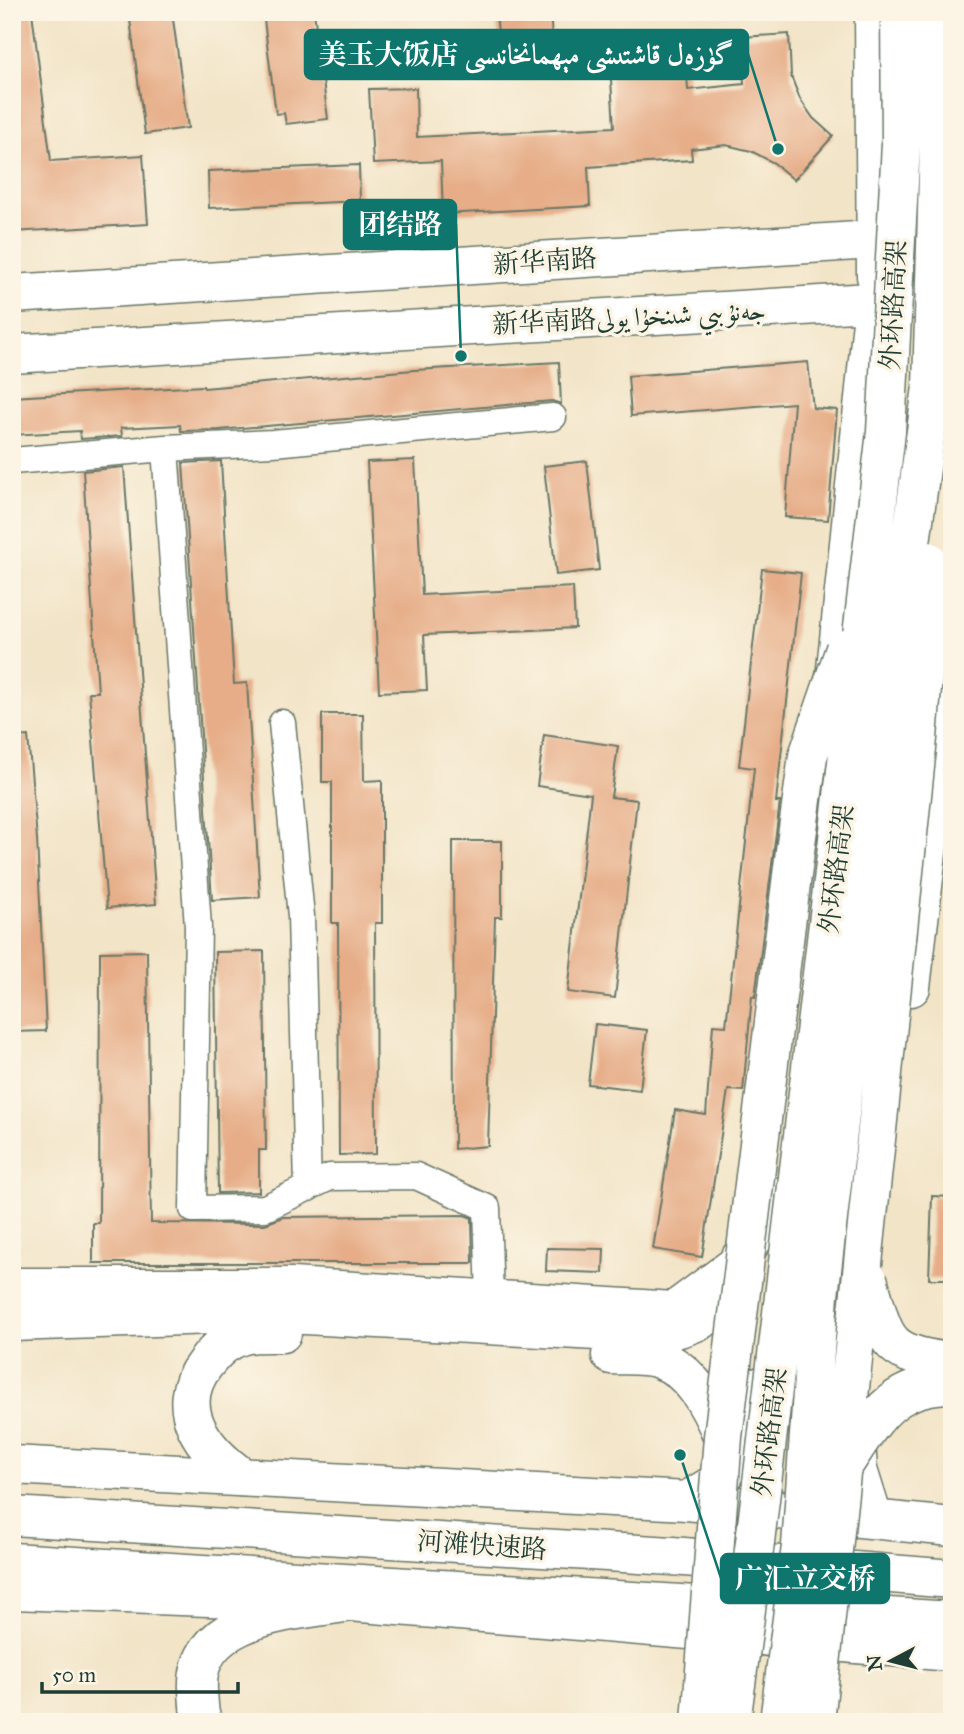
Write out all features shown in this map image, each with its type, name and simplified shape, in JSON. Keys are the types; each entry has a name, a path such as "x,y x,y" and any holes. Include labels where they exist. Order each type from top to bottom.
{"main road":[{"path":"687,1501 721,1480 759,1417 766,1313 782,1196 874,302 878,240 874,12"},
{"name":"外环路高架","path":"708,1718 869,581 887,419 901,142 901,12"},
{"name":"外环路高架","path":"779,1722 801,1546 819,1296 878,786 932,387 939,141 937,12"},
{"name":"新华南路","path":"12,294 952,235"},
{"name":"新华南路جەنۇبىي شىنخۇا يولى","path":"12,354 952,297"},
{"path":"815,1722 918,738 930,589 922,464"},
{"path":"708,1718 723,1437 808,756 869,581"},
{"path":"873,1518 858,1470 854,1438 952,643"},
{"path":"12,1287 292,1287 674,1311 735,1266 782,1196"},
{"path":"862,1258 884,1336 900,1351 952,1362"},
{"path":"12,1322 269,1313 652,1334 685,1328 727,1303 742,1280"},
{"path":"242,1476 219,1461 205,1444 191,1413 193,1380 220,1345 245,1334 311,1332 659,1358 687,1376 713,1414 723,1437"},
{"path":"841,1468 874,1420 896,1398 926,1384 952,1384"},
{"path":"12,1465 687,1501 952,1527"},
{"name":"河滩快速路","path":"12,1516 672,1556 952,1579"},
{"name":"河滩快速路","path":"12,1562 952,1620"},
{"path":"12,1590 350,1602 952,1652"},
{"path":"203,1722 198,1677 211,1646 237,1626 269,1616 350,1602"},
{"path":"705,1632 719,1664 708,1718"},
{"path":"827,1722 831,1685 840,1668 872,1646"},
{"path":"820,1684 827,1722"}],"street":[{"path":"12,461 165,448 273,443 552,417"},
{"path":"165,448 198,927 193,1209 265,1208 330,1177 416,1176 487,1208 490,1299"},
{"path":"282,723 301,916 308,1188"}],"building":[{"path":"12,12 32,12 51,161 143,155 148,224 12,232"},
{"path":"129,12 172,12 188,128 145,134"},
{"path":"263,12 314,12 328,119 286,124 284,113 276,114"},
{"path":"496,12 550,12 554,62 501,67"},
{"path":"789,34 791,76 800,99 813,118 833,136 794,180 774,163 751,151 726,145 691,149 692,160 588,167 590,206 443,214 441,161 373,164 369,89 416,88 417,137 614,127 609,48 685,43 688,90 744,84 742,37"},
{"path":"359,165 360,201 209,208 208,171"},
{"path":"559,362 561,404 552,401 219,430 181,431 180,425 121,428 122,436 81,439 80,431 12,435 12,397 204,388 414,370"},
{"path":"808,362 813,408 837,410 828,520 785,517 794,403 631,416 628,376"},
{"path":"415,460 422,595 573,587 575,628 424,635 427,690 379,692 367,462"},
{"path":"221,461 234,684 247,683 260,897 212,900 183,463"},
{"path":"587,461 599,570 556,575 544,466"},
{"path":"124,467 156,904 107,908 89,692 98,692 83,471"},
{"path":"762,569 801,573 776,802 780,802 755,997 752,996 743,1091 728,1090 702,1257 653,1249 675,1110 706,1115 713,1025 726,1026 754,768 739,766"},
{"path":"322,714 363,714 364,781 382,780 382,923 375,923 376,1154 339,1155 338,923 332,923 332,782 322,782"},
{"path":"544,735 618,746 611,797 637,800 615,998 568,992 591,794 537,786"},
{"path":"28,736 37,839 46,1031 12,1032 12,737"},
{"path":"453,841 502,841 502,917 495,917 488,1146 454,1149"},
{"path":"147,951 151,1223 265,1224 283,1217 464,1215 472,1218 473,1263 93,1263 93,1223 99,1223 100,952"},
{"path":"264,951 266,1150 259,1150 259,1192 218,1193 215,952"},
{"path":"595,1024 647,1030 640,1090 588,1084"},
{"path":"932,1196 952,1197 952,1279 929,1279"},
{"path":"547,1248 604,1249 603,1273 546,1271"}],"place":[{"name":"美玉大饭店 گۈزەل قاشتىشى مېھمانخانىسى","path":"778,149"},
{"name":"团结路","path":"461,356"},
{"name":"广汇立交桥","path":"680,1455"}]}
